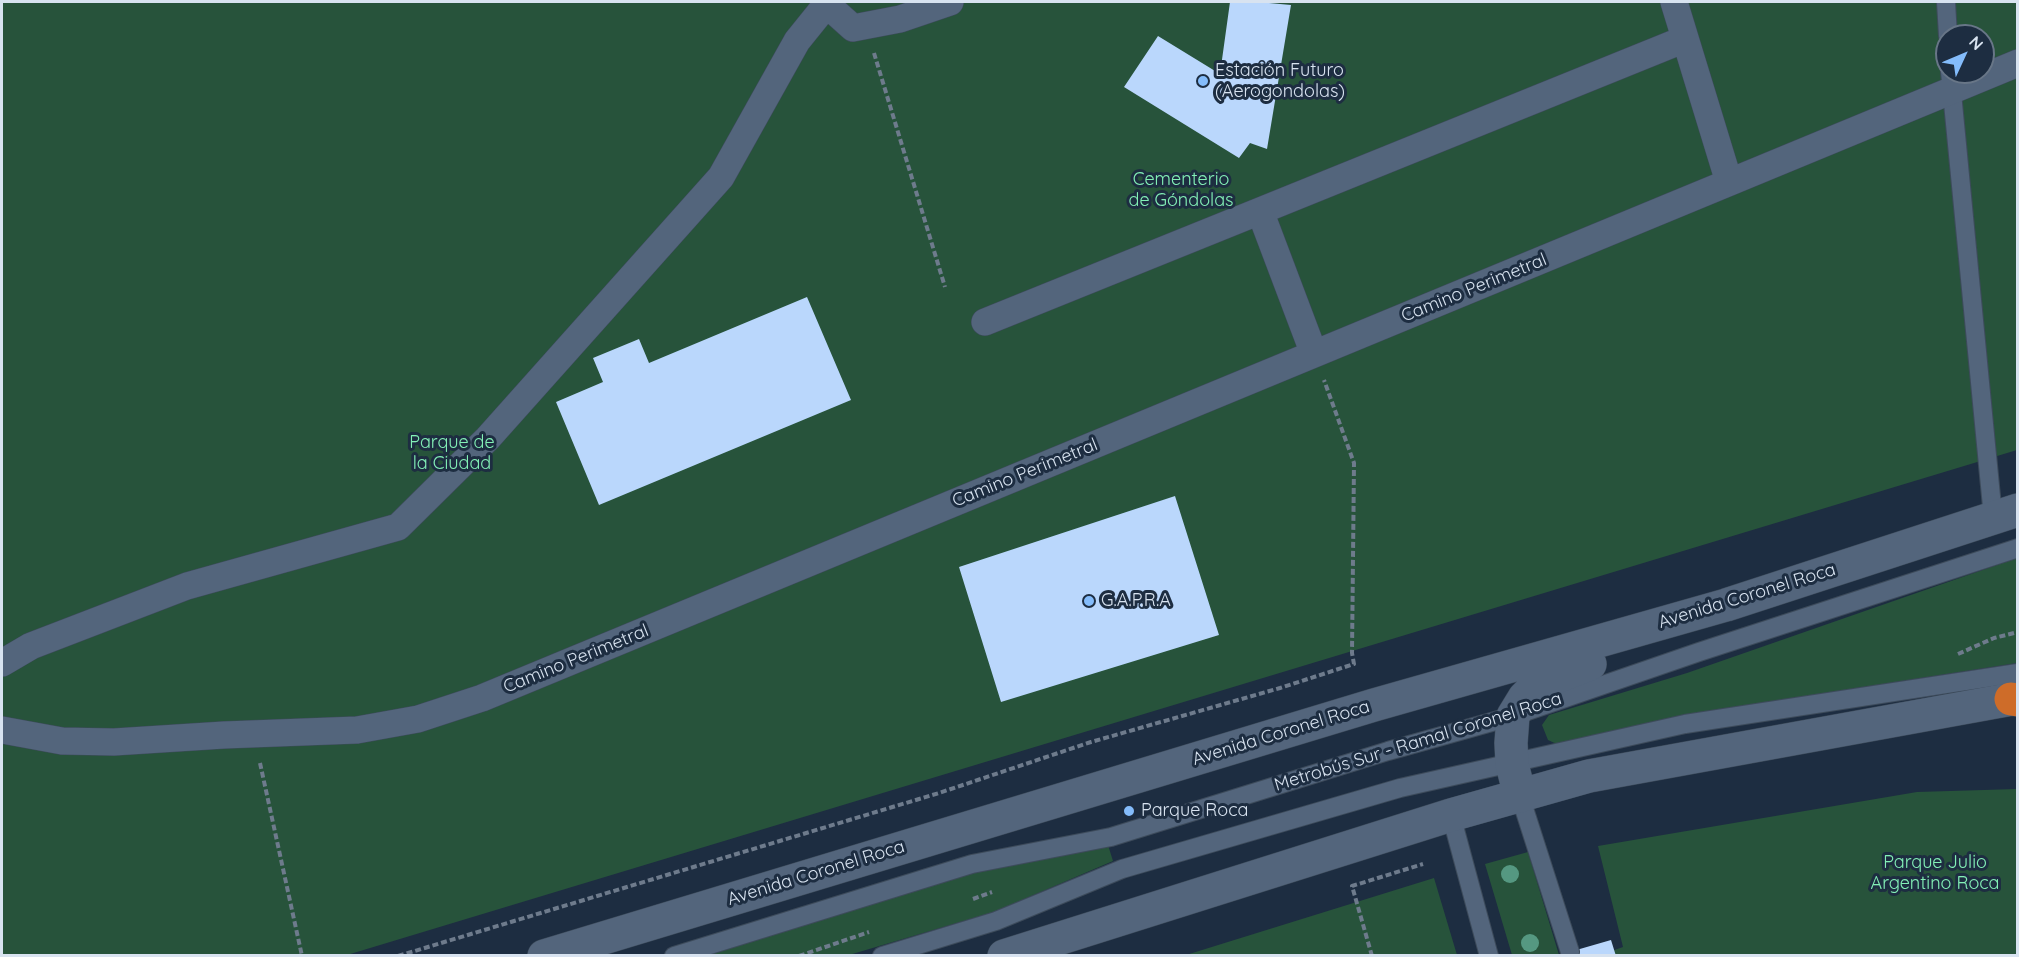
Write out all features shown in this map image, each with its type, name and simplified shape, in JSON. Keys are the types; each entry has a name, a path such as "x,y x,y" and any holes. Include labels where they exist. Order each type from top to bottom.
{"main road":[{"name":"Avenida Coronel Roca","path":"544,956 1374,705 1726,605 2005,513"},
{"path":"1520,796 1512,764 1513,716 1524,698 1539,684 1559,675 1647,646 1726,605"},
{"path":"1004,956 1451,815 1589,776 2016,693"}],"street":[{"path":"2,663 31,646 187,586 398,527 488,438 720,177 797,41 825,3 853,28 900,19 950,2"},
{"path":"1674,2 1729,182"},
{"path":"985,322 1685,39"},
{"name":"Camino Perimetral","path":"1995,69 2018,63"},
{"name":"Camino Perimetral","path":"2,729 62,741 114,742 254,733 357,730 418,719 482,698 1729,182 1943,84"},
{"path":"1260,211 1314,354"}],"lane":[{"path":"1946,2 1947,24"},
{"path":"1950,84 2005,513"},
{"name":"Metrobús Sur - Ramal Coronel Roca","path":"674,956 972,864 1110,837 1388,751 1513,716 1699,652 2018,548"},
{"name":"Metrobús Sur - Ramal Coronel Roca","path":"882,956 996,921 1122,869 1400,789 1684,724 2016,693"},
{"path":"1520,796 1570,952"},
{"path":"1451,815 1489,956"}],"path":[{"path":"866,26 945,287"},
{"path":"398,956 939,793 1090,742 1269,691 1354,664 1352,653 1354,464 1314,354"},
{"path":"254,733 302,956"},
{"path":"1372,956 1352,886 1423,864"}],"green space":[{"name":"Parque de la Ciudad","path":"2,2 2017,2 2017,450 347,955 2,956"},
{"path":"2017,558 2017,663 1673,717 1561,746 1548,740 1542,725 1549,715 1687,673"},
{"name":"Parque Julio Argentino Roca","path":"2017,789 2017,955 1597,956 1623,947 1598,846 1917,792"},
{"path":"1108,845 1113,861 994,912 849,955 701,956 979,871"},
{"path":"1528,852 1559,955 1512,955 1485,864"},
{"path":"1434,878 1457,955 1186,955"}],"building":[{"name":"Estación Futuro (Aerogondolas)","path":"1230,2 1291,5 1267,149 1250,143 1239,158 1124,87 1158,36 1220,74"},
{"path":"807,297 851,400 599,505 556,402 603,382 593,358 639,339 649,363"},
{"name":"G.A.P.R.A","path":"1175,496 1219,635 1001,702 959,567"},
{"path":"1611,940 1616,956 1559,956 1559,955"}],"place":[{"name":"Estación Futuro (Aerogondolas)","path":"1203,81"},
{"name":"G.A.P.R.A","path":"1089,601"},
{"name":"Parque Roca","path":"1129,811"}],"park label":[{"name":"Cementerio de Góndolas","path":"1181,190"}]}
